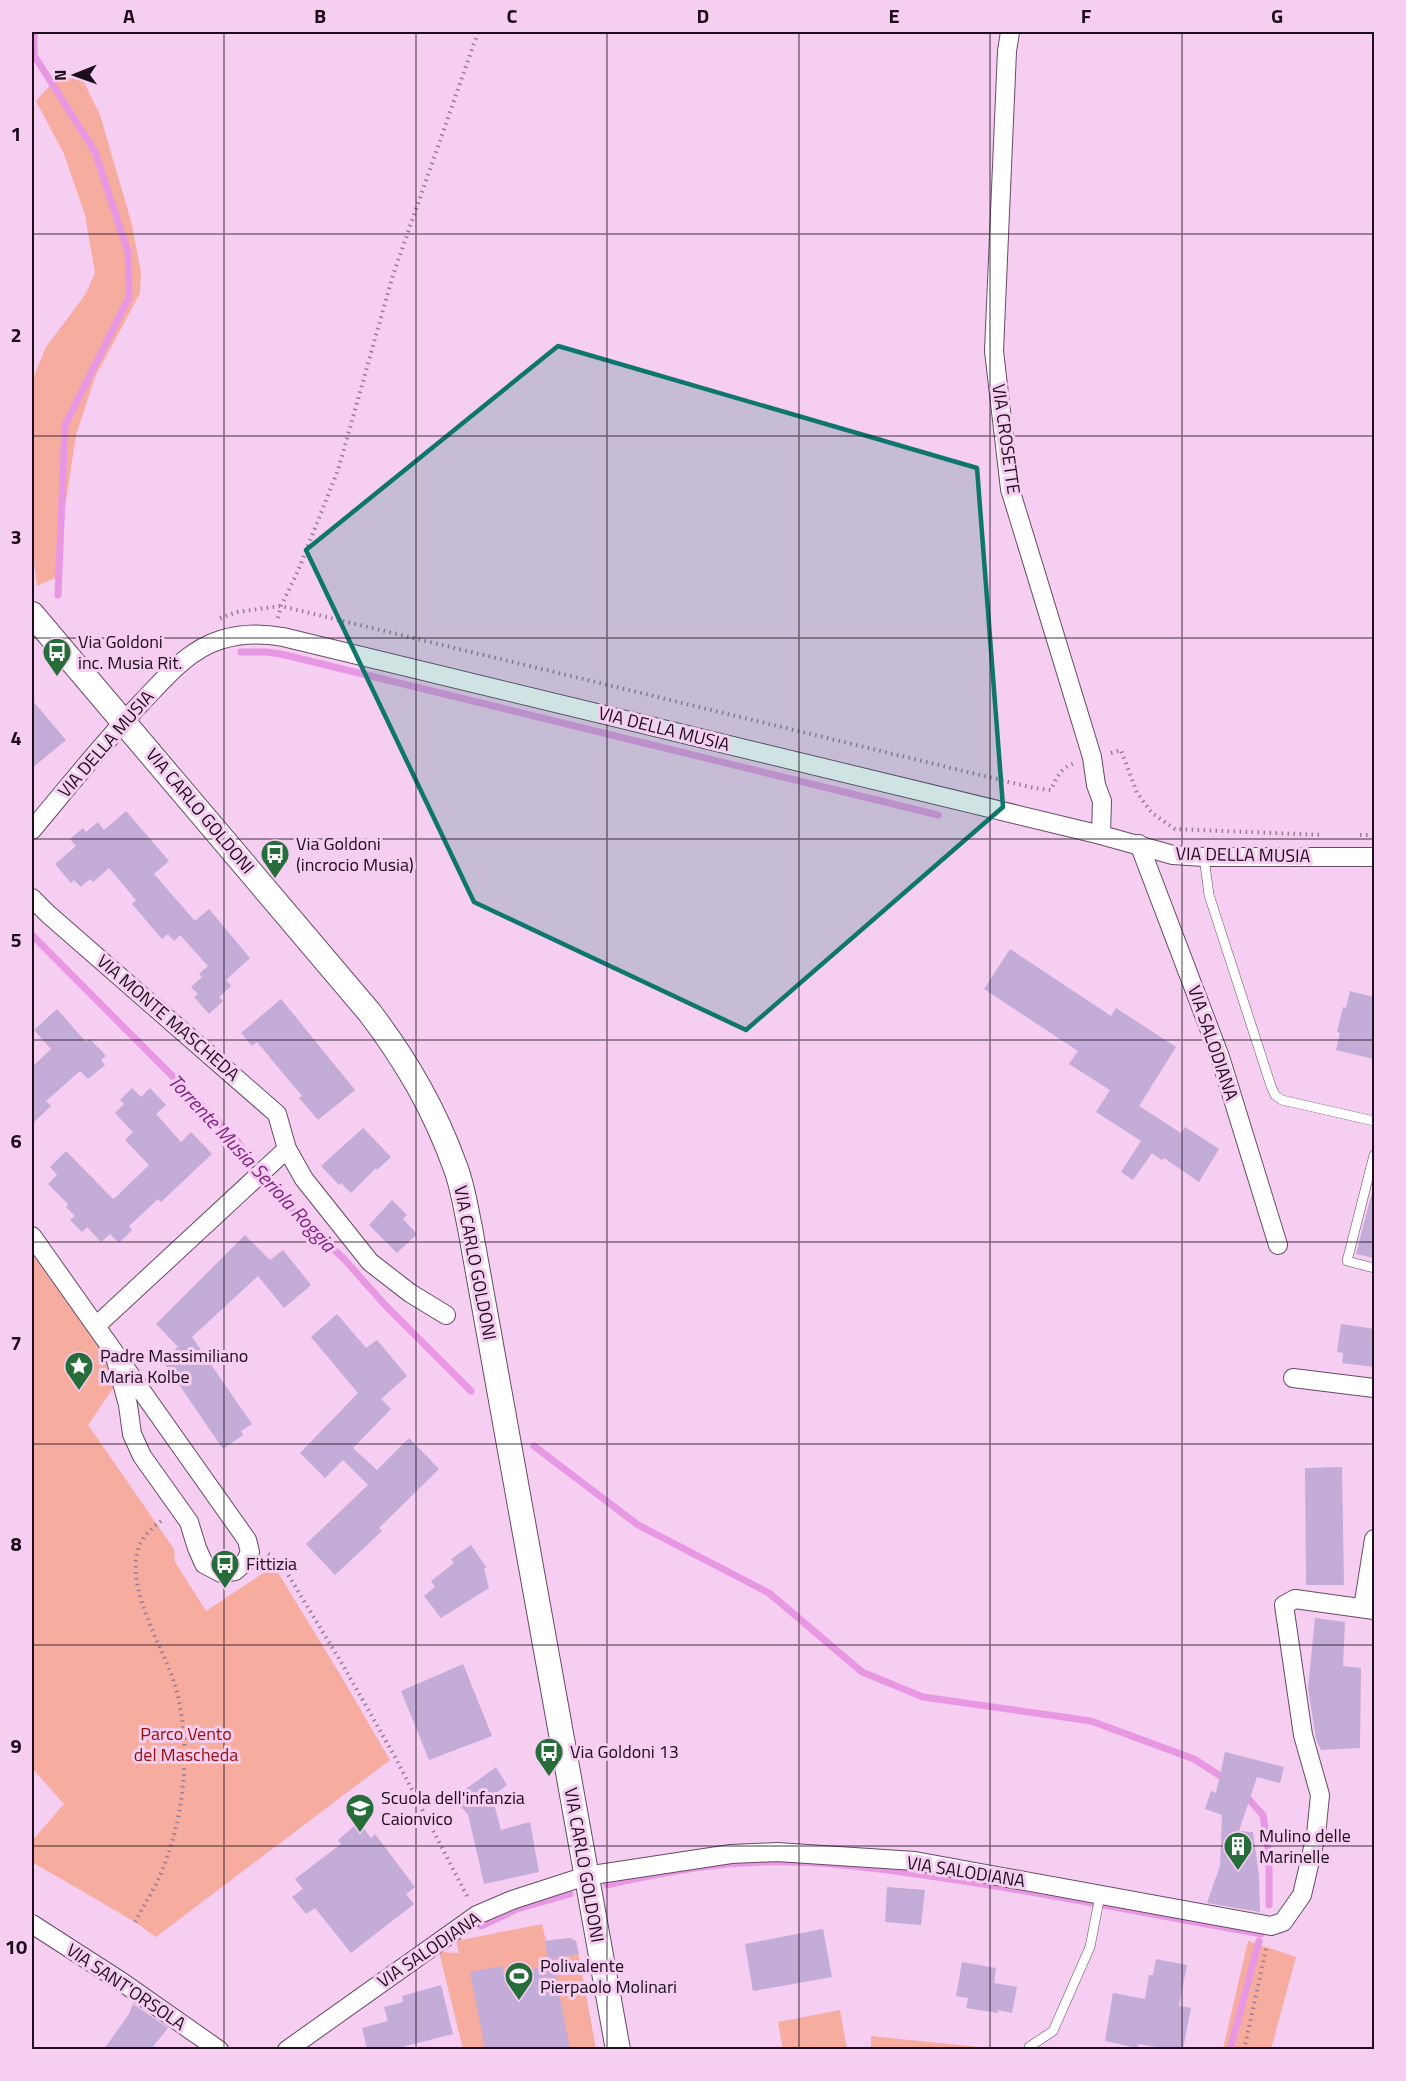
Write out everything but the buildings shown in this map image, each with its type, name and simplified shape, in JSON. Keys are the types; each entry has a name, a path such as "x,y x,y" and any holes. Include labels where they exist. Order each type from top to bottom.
{"street":[{"name":"VIA CROSETTE","path":"1010,32 1007,51 994,351 1010,489 1092,757 1096,785 1102,801 1101,835"},
{"name":"VIA CARLO GOLDONI","path":"32,614 370,1013 399,1052 438,1124 457,1172 470,1228 618,2049"},
{"name":"VIA DELLA MUSIA","path":"32,830 124,721 179,665 204,646 234,636 254,633 274,635 1139,844 1173,855 1204,857 1374,856"},
{"name":"VIA SALODIANA","path":"1139,844 1220,1057 1278,1245"},
{"name":"VIA MONTE MASCHEDA","path":"32,898 277,1114 287,1149 304,1179 370,1262 410,1293 446,1316"},
{"path":"96,1326 287,1149"},
{"path":"32,1236 247,1540 250,1552 245,1562 235,1570 220,1573 204,1564 189,1522 142,1456 132,1434 128,1405 114,1353"},
{"path":"1293,1377 1374,1388"},
{"path":"1271,1926 1283,1922 1302,1895 1316,1835 1320,1796 1303,1735 1284,1605 1295,1599 1369,1609 1374,1539"},
{"name":"VIA SALODIANA","path":"286,2049 477,1915 512,1900 586,1876 731,1854 777,1852 915,1861 1271,1926"},
{"name":"VIA SANT'ORSOLA","path":"32,1924 219,2049"}],"lane":[{"path":"1204,857 1209,896 1275,1095 1282,1100 1374,1121"},
{"path":"1374,1155 1347,1261 1374,1268"},
{"path":"1029,2047 1053,2031 1090,1947 1100,1895"}],"path":[{"path":"274,635 281,606 298,571 338,470 393,275 478,32"},
{"path":"1092,757 1121,750 1137,793 1152,813 1175,829 1328,836"},
{"path":"1351,836 1374,835"},
{"path":"135,1922 157,1882 172,1843 181,1801 184,1772 184,1735 180,1707 174,1684 141,1601 136,1578 137,1551 144,1537 179,1508"},
{"path":"247,1540 281,1563 378,1727 477,1915"},
{"path":"1244,2049 1271,1926"}],"highlighted area":[{"path":"558,346 977,468 1003,807 746,1030 474,902 306,550"}],"green space":[{"path":"82,78 100,115 131,221 141,272 140,293 95,377 76,435 65,507 61,575 37,586 32,545 32,381 46,347 85,295 95,273 85,215 64,154 36,101 56,79"},
{"name":"Parco Vento del Mascheda","path":"32,1249 112,1366 115,1385 88,1425 174,1549 175,1562 206,1611 274,1566 390,1760 156,1937 135,1922 32,1862 32,1841 64,1804 32,1768"},
{"name":"Polivalente Pierpaolo Molinari","path":"542,1924 546,1941 570,1938 576,1941 596,2049 463,2049 439,1952 459,1953 456,1941"},
{"path":"1248,1941 1296,1957 1271,2049 1223,2049"},
{"path":"840,2010 847,2049 783,2049 778,2022"},
{"path":"871,2036 997,2049 871,2049"}],"waterway":[{"name":"Torrente Musia Seriola Roggia","path":"34,32 34,55 95,152 128,252 129,297 65,425 58,595"},
{"path":"241,652 281,654 938,815"},
{"name":"Torrente Musia Seriola Roggia","path":"32,935 238,1142 264,1183 345,1260 385,1305 471,1391"},
{"name":"Torrente Musia Seriola Roggia","path":"534,1446 638,1525 769,1593 862,1672 923,1697 1091,1721 1194,1759 1225,1779"},
{"name":"Torrente Musia Seriola Roggia","path":"1243,1793 1263,1815 1269,1858 1269,1905"},
{"path":"607,1885 674,1871 742,1863 787,1862 838,1865 989,1885 1261,1934"},
{"path":"481,1926 517,1909 570,1894"},
{"name":"Torrente Musia Seriola Roggia","path":"1230,2050 1259,1941"}],"place":[{"name":"Via Goldoni inc. Musia Rit.","path":"57,678"},
{"name":"Via Goldoni (incrocio Musia)","path":"275,880"},
{"name":"Padre Massimiliano Maria Kolbe","path":"79,1392"},
{"name":"Fittizia","path":"225,1590"},
{"name":"Via Goldoni 13","path":"549,1778"},
{"name":"Scuola dell'infanzia Caionvico","path":"360,1834"},
{"name":"Mulino delle Marinelle","path":"1238,1872"},
{"name":"Polivalente Pierpaolo Molinari","path":"519,2002"}]}
